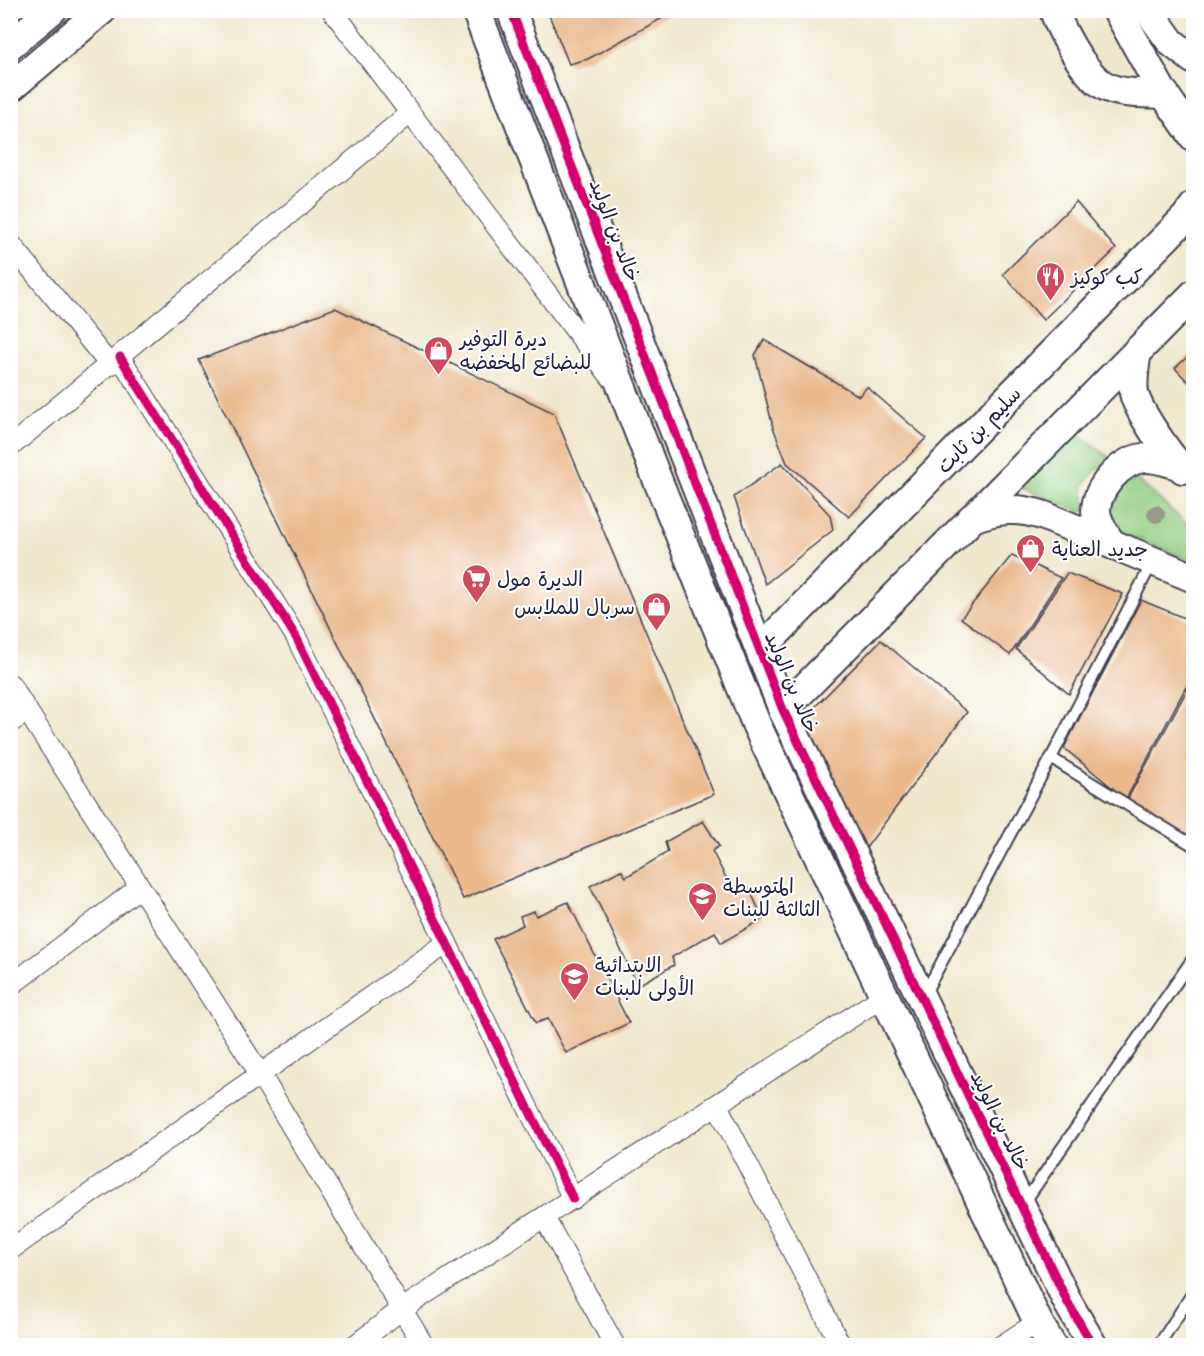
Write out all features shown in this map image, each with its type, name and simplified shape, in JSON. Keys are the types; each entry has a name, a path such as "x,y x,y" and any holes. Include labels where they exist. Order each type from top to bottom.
{"street":[{"path":"10,45 52,10"},
{"path":"10,88 102,10"},
{"path":"332,10 626,397"},
{"path":"476,10 757,726 1045,1334 1001,1346"},
{"name":"خالد بن الوليد","path":"512,10 783,710 1068,1303 1093,1346"},
{"path":"1054,10 1075,52 1091,76 1100,84 1128,93 1165,94"},
{"path":"1117,10 1165,94 1194,137"},
{"path":"1148,10 1171,42 1194,60"},
{"path":"10,447 409,114"},
{"name":"سليم بن ثابت","path":"760,650 1178,225 1194,206"},
{"path":"10,243 115,361 296,637 573,1199"},
{"path":"783,710 1194,294"},
{"path":"1137,351 1133,378 1134,396 1145,417 1186,472"},
{"path":"1111,544 1100,526 1096,511 1101,492 1111,476 1129,463 1142,458 1158,459 1186,472"},
{"path":"972,518 999,510 1025,510 1194,578"},
{"path":"10,684 260,1074 424,1346"},
{"path":"10,723 27,711"},
{"path":"10,986 140,887"},
{"path":"10,1250 447,943"},
{"path":"354,1346 402,1309 884,996"},
{"path":"717,1105 840,1346"},
{"path":"544,1217 615,1346"}],"lane":[{"path":"923,998 1052,758 1153,561"},
{"path":"1052,758 1194,846"},
{"path":"1022,1205 1194,957"},
{"path":"1158,1346 1194,1291"}],"green space":[{"path":"1074,430 1120,466 1102,467 1090,477 1083,487 1087,510 1082,512 1017,486"},
{"path":"1135,478 1193,529 1193,562 1106,526 1108,497"}],"building":[{"path":"547,10 677,10 588,59 569,64"},
{"path":"1076,202 1116,249 1043,320 1003,274"},
{"name":"الديرة مول","path":"335,308 554,413 714,794 463,899 199,360"},
{"path":"764,340 859,396 867,387 926,438 849,517 787,463 773,427 755,355"},
{"path":"1194,351 1194,388 1175,368"},
{"path":"782,463 830,515 833,530 765,584 734,497"},
{"path":"1012,555 1061,578 1010,655 961,618"},
{"path":"1067,573 1123,594 1069,694 1016,649"},
{"path":"1141,600 1194,622 1194,672 1126,799 1064,748"},
{"path":"881,640 967,712 860,856 798,724"},
{"path":"1194,677 1194,841 1126,802"},
{"path":"703,821 719,846 712,851 735,895 749,888 763,919 721,943 715,932 672,957 674,965 638,985 590,886 621,870 626,877 668,852 665,842"},
{"path":"568,902 629,1023 566,1053 548,1019 536,1023 493,939 523,925 520,916 534,911 536,916"}],"cycle path":[{"path":"511,10 783,710 1068,1303 1093,1346"},
{"path":"120,357 296,637 573,1199"}],"place":[{"name":"كب كوكيز","path":"1050,302"},
{"name":"ديرة التوفير للبضائع المخفضه","path":"439,376"},
{"name":"جديد العناية","path":"1031,574"},
{"name":"الديرة مول","path":"476,604"},
{"name":"سربال للملابس","path":"656,632"},
{"name":"المتوسطة الثالثة للبنات","path":"702,922"},
{"name":"الابتدائية الأولى للبنات","path":"574,1002"}]}
